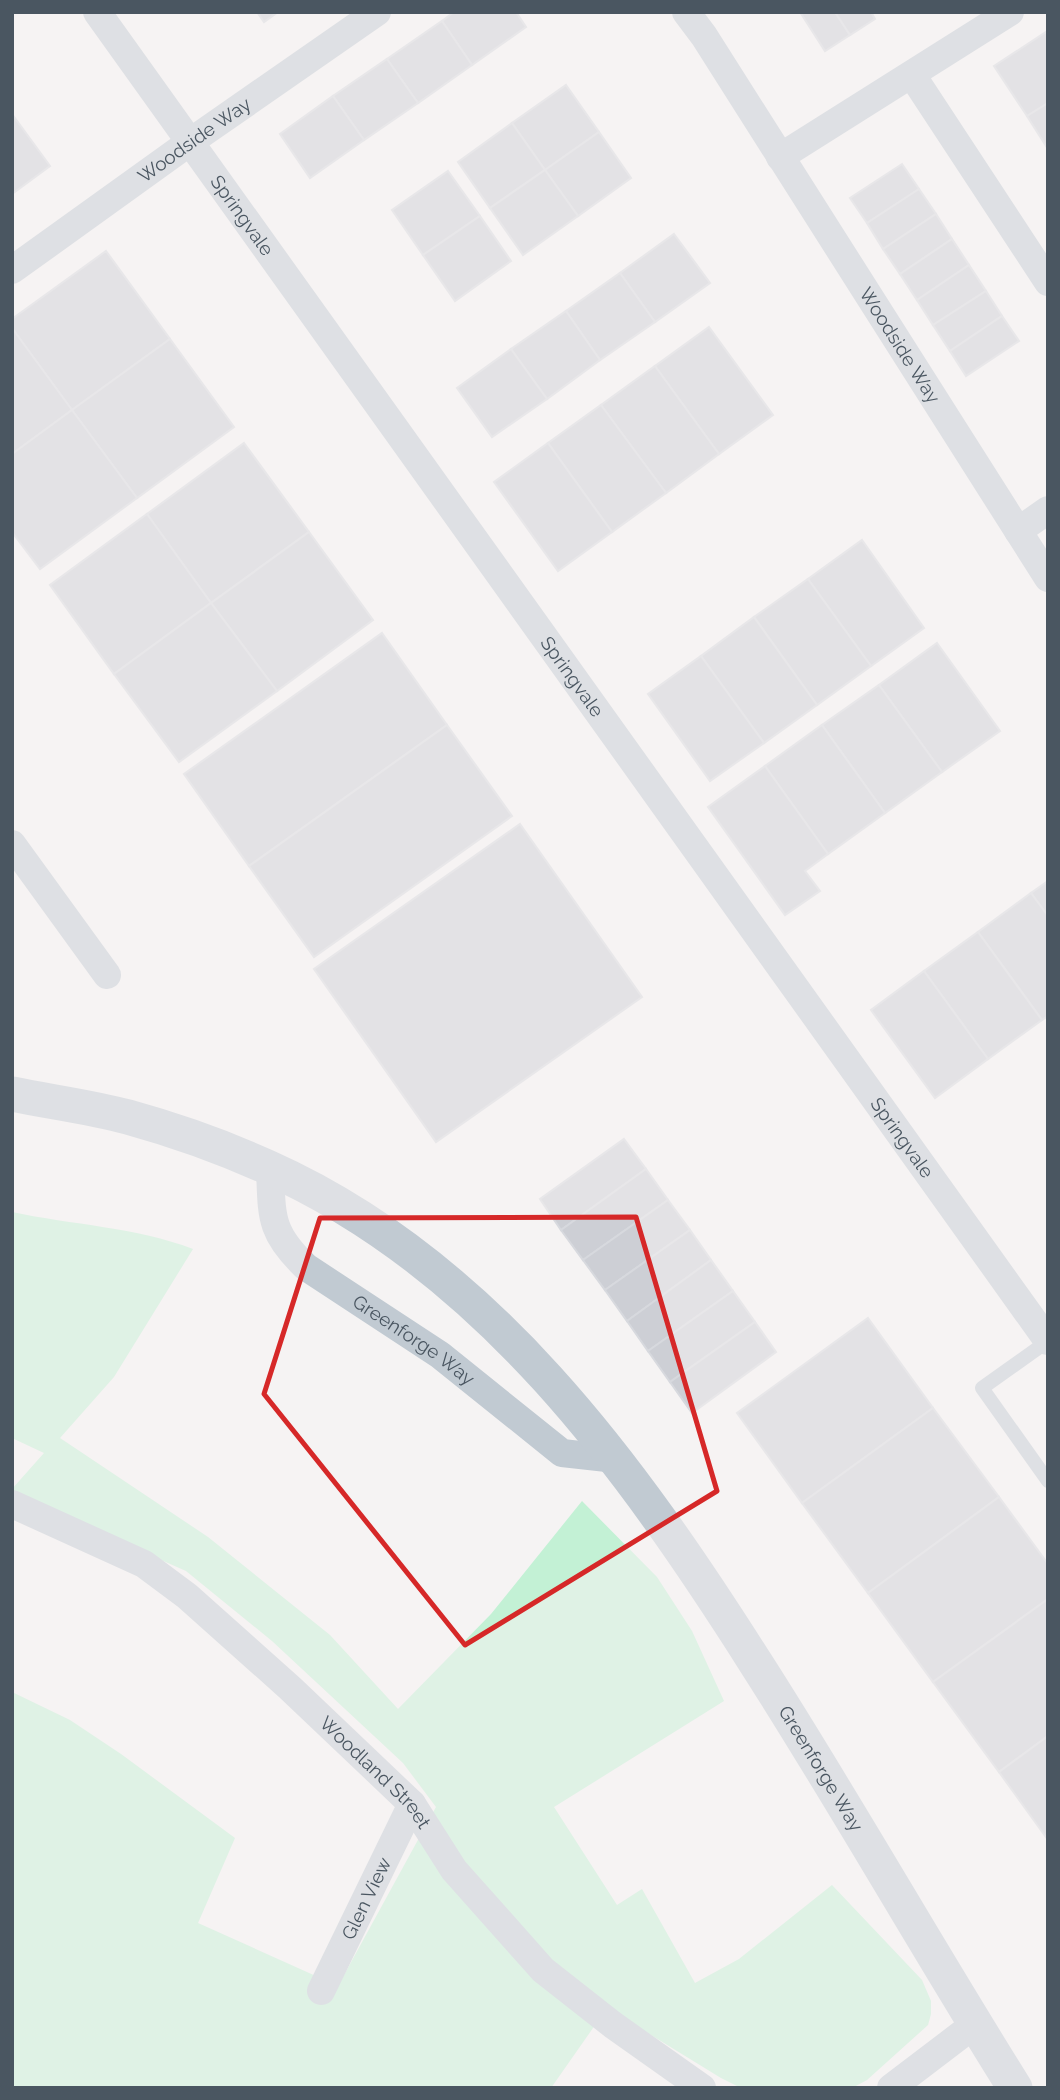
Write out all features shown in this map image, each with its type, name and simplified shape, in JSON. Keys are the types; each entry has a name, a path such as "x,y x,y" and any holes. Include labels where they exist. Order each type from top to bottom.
{"street":[{"name":"Springvale","path":"96,12 1048,1341"},
{"name":"Woodside Way","path":"12,270 377,12"},
{"name":"Woodside Way","path":"686,12 704,36 1048,578"},
{"path":"780,157 1010,12"},
{"path":"912,75 1048,282"},
{"path":"1018,531 1048,510"},
{"path":"12,844 107,975"},
{"name":"Greenforge Way","path":"12,1094 126,1116 270,1168 342,1207 414,1255 481,1311 550,1380 616,1459 714,1597 799,1730 1015,2088"},
{"name":"Greenforge Way","path":"270,1168 272,1210 278,1233 287,1249 306,1266 440,1355 562,1453 616,1459"},
{"name":"Woodland Street","path":"12,1504 144,1564 187,1596 290,1688 412,1804 454,1870 543,1970 613,2025 702,2088"},
{"name":"Glen View","path":"321,1991 412,1804"},
{"path":"891,2088 975,2024"}],"lane":[{"path":"1048,1341 982,1388 1048,1480"}],"highlighted area":[{"path":"636,1217 717,1491 465,1645 264,1394 320,1218"}],"green space":[{"path":"12,1212 127,1231 193,1249 114,1377 60,1438 208,1537 330,1635 398,1709 491,1614 582,1501 657,1577 692,1631 724,1701 554,1807 617,1905 642,1889 695,1983 739,1959 832,1885 922,1980 931,2001 928,2025 867,2080 852,2088 741,2088 607,2008 551,2088 12,2088 12,1692 70,1720 235,1838 198,1923 338,1986 436,1807 403,1763 272,1641 186,1571 12,1494 12,1489 44,1453 12,1438"}],"building":[{"path":"257,12 278,12 264,22"},
{"path":"454,12 516,12 526,27 472,65 442,21"},
{"path":"800,12 835,12 850,35 825,51"},
{"path":"835,12 871,12 875,19 850,35"},
{"path":"442,21 472,65 418,103 387,59"},
{"path":"1046,32 1048,103 1027,116 994,66"},
{"path":"387,59 418,103 364,140 333,96"},
{"path":"566,85 599,132 545,170 512,123"},
{"path":"333,96 364,140 310,178 280,134"},
{"path":"1048,103 1048,149 1027,116"},
{"path":"12,114 50,166 12,194"},
{"path":"512,123 545,170 490,208 458,162"},
{"path":"599,132 631,178 578,216 545,170"},
{"path":"902,164 919,189 867,223 850,198"},
{"path":"545,170 578,216 523,255 490,208"},
{"path":"448,171 480,216 423,255 392,210"},
{"path":"919,189 936,214 883,249 867,223"},
{"path":"936,214 952,239 900,274 883,249"},
{"path":"480,216 511,261 455,301 423,255"},
{"path":"674,234 710,283 655,322 620,273"},
{"path":"952,239 969,265 917,300 900,274"},
{"path":"106,251 170,339 72,410 12,328 12,319"},
{"path":"969,265 986,291 933,325 917,300"},
{"path":"620,273 655,322 600,360 566,311"},
{"path":"986,291 1002,316 950,351 933,325"},
{"path":"566,311 600,360 547,399 511,349"},
{"path":"1002,316 1019,341 966,376 950,351"},
{"path":"709,327 773,415 719,454 655,366"},
{"path":"12,328 72,410 12,454"},
{"path":"170,339 234,427 137,498 72,410"},
{"path":"511,349 547,399 492,437 457,388"},
{"path":"655,366 719,454 666,493 601,405"},
{"path":"601,405 666,493 612,532 548,443"},
{"path":"72,410 137,498 40,569 12,532 12,454"},
{"path":"244,443 309,532 211,603 147,514"},
{"path":"548,443 612,532 558,571 494,482"},
{"path":"147,514 211,603 114,674 50,585"},
{"path":"309,532 373,620 277,691 211,603"},
{"path":"862,540 924,628 871,666 808,579"},
{"path":"808,579 871,666 817,705 754,617"},
{"path":"211,603 277,691 179,762 114,674"},
{"path":"754,617 817,705 764,743 701,656"},
{"path":"382,633 447,725 249,866 184,774"},
{"path":"937,643 1000,731 942,772 879,685"},
{"path":"701,656 764,743 710,781 648,694"},
{"path":"879,685 942,772 885,813 822,725"},
{"path":"447,725 512,816 314,957 249,866"},
{"path":"822,725 885,813 828,854 765,766"},
{"path":"765,766 828,854 805,871 820,891 785,915 708,807"},
{"path":"520,824 642,997 436,1142 314,969"},
{"path":"1048,881 1048,916 1031,893"},
{"path":"1031,893 1048,916 1048,1016 1042,1020 978,932"},
{"path":"978,932 1042,1020 988,1059 924,971"},
{"path":"924,971 988,1059 935,1098 871,1010"},
{"path":"624,1139 646,1169 561,1230 540,1199"},
{"path":"646,1169 668,1200 583,1260 561,1230"},
{"path":"668,1200 690,1230 605,1290 583,1260"},
{"path":"690,1230 711,1260 627,1321 605,1290"},
{"path":"711,1260 733,1291 648,1351 627,1321"},
{"path":"733,1291 755,1322 670,1382 648,1351"},
{"path":"868,1318 933,1408 802,1503 737,1413"},
{"path":"755,1322 776,1352 692,1413 670,1382"},
{"path":"933,1408 999,1497 868,1593 802,1503"},
{"path":"999,1497 1048,1564 1048,1599 933,1682 868,1593"},
{"path":"1048,1599 1048,1736 999,1772 933,1682"},
{"path":"1048,1736 1048,1840 999,1772"}]}
